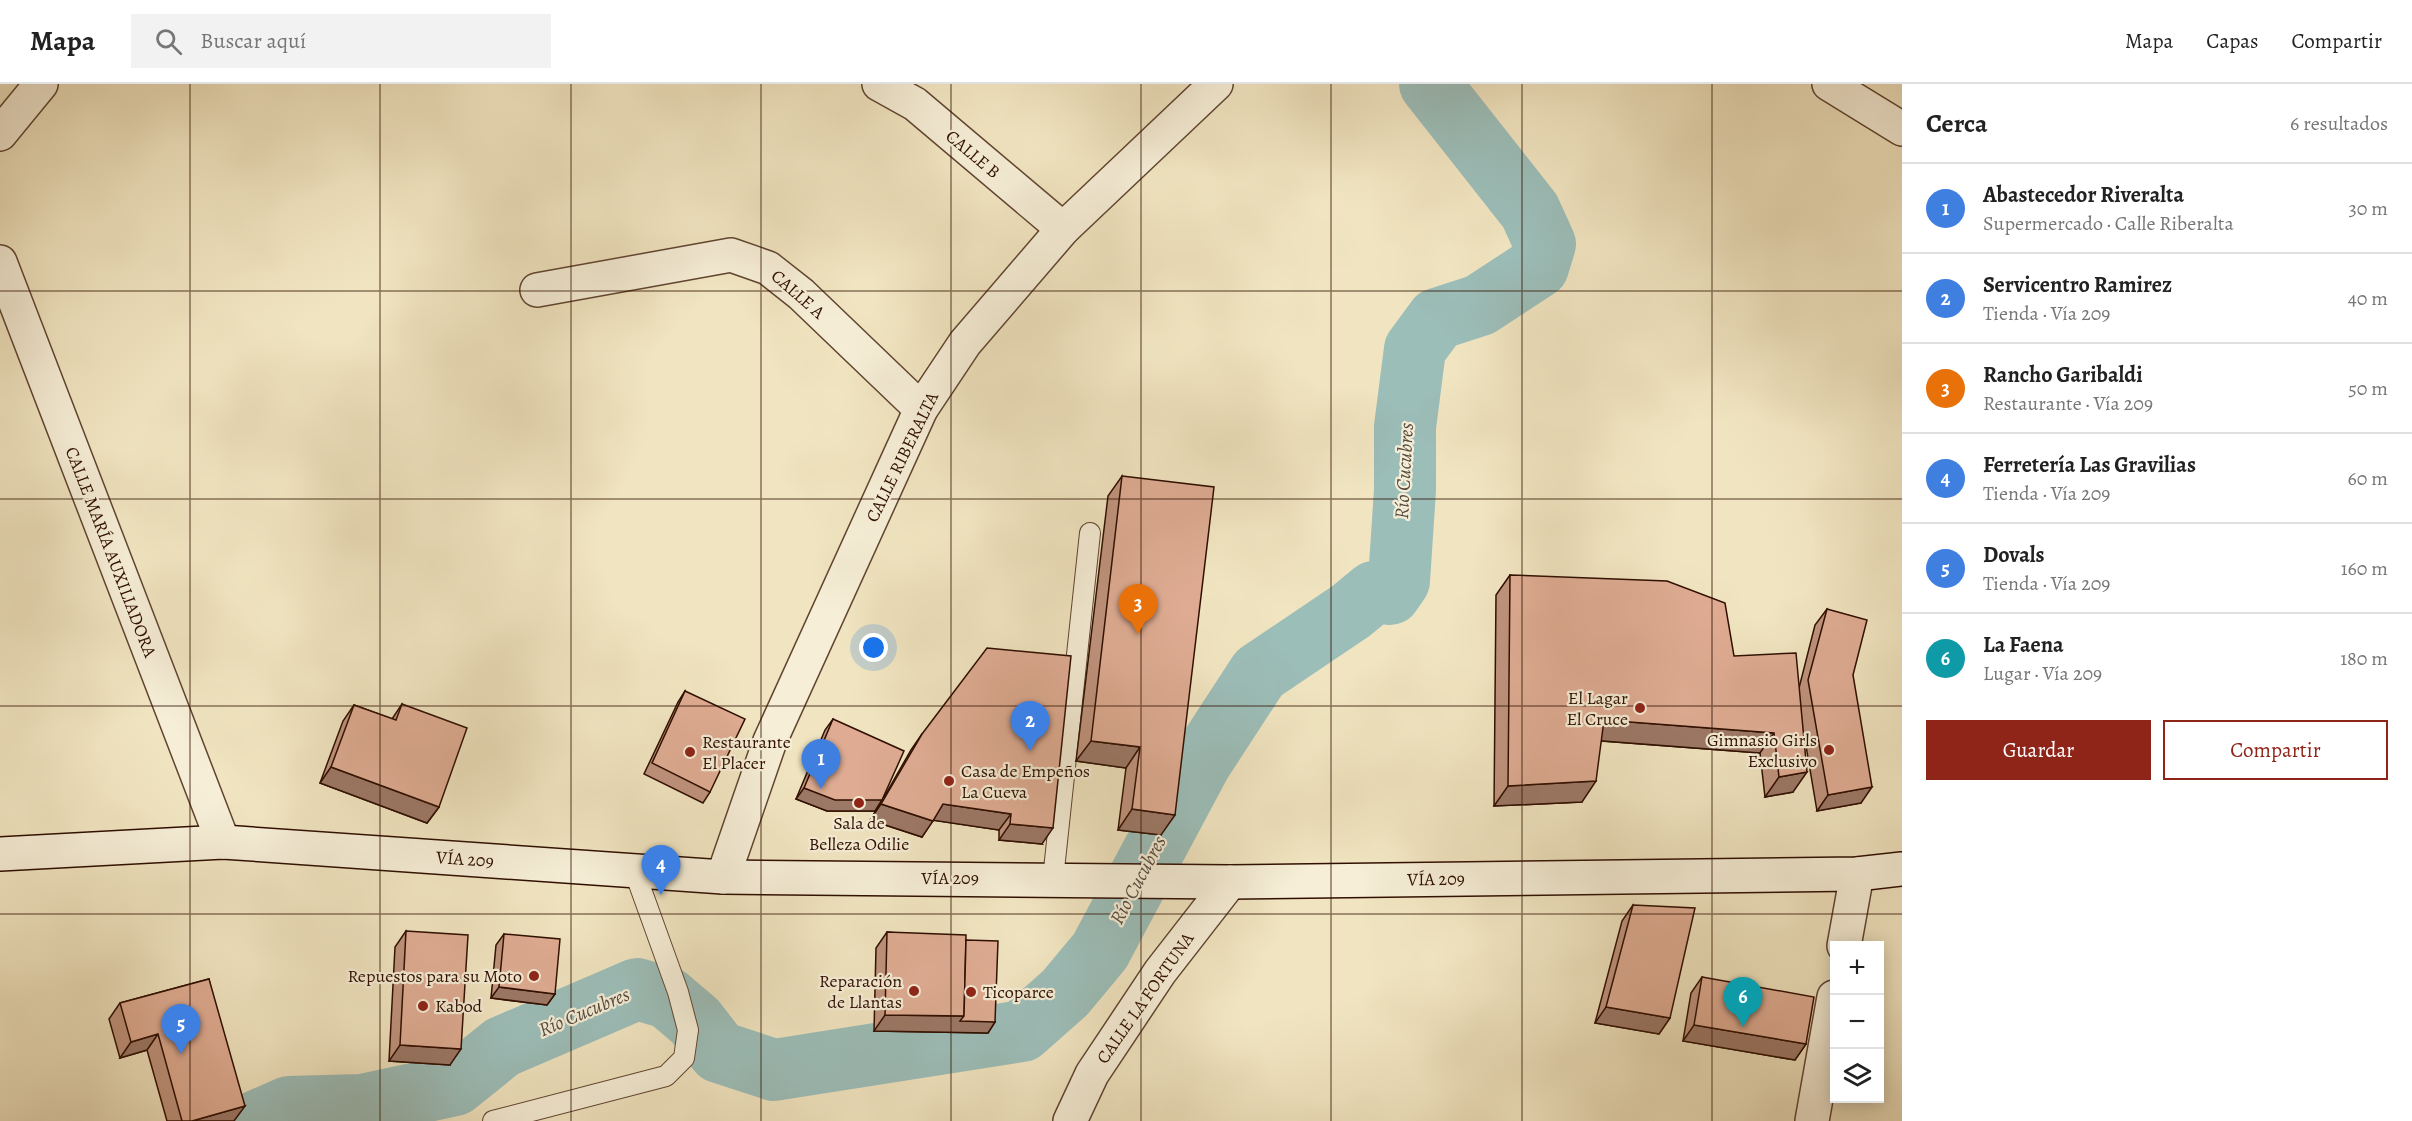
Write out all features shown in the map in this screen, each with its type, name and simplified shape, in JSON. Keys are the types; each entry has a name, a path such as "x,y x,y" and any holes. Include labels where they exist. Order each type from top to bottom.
{"street":[{"path":"0,134 41,84"},
{"name":"CALLE B","path":"879,84 915,104 1063,229"},
{"path":"1829,84 1902,129"},
{"name":"CALLE RIBERALTA","path":"723,877 770,741 921,409 965,343 1063,229 1211,86"},
{"name":"CALLE A","path":"537,290 731,255 768,268 801,294 921,409"},
{"name":"CALLE MARÍA AUXILIADORA","path":"0,262 223,842"},
{"name":"VÍA 209","path":"0,854 223,842 723,877 1215,882 1857,874 1902,869"},
{"path":"1845,941 1857,874"},
{"name":"CALLE LA FORTUNA","path":"1070,1121 1092,1074 1160,972 1215,882"},
{"path":"1812,1121 1830,1020"}],"lane":[{"path":"1053,879 1090,533"},
{"path":"493,1121 666,1076 684,1058 688,1030 678,992 634,870"}],"building":[{"path":"1122,476 1214,487 1175,815 1132,809 1140,747 1091,741"},
{"name":"El Lagar El Cruce","path":"1510,575 1667,581 1725,603 1734,656 1796,653 1807,772 1779,777 1774,733 1604,720 1596,781 1508,786"},
{"name":"Gimnasio Girls Exclusivo","path":"1827,609 1867,620 1853,675 1872,787 1828,795 1808,680"},
{"path":"987,648 1071,656 1053,828 1010,824 1011,814 943,804 933,821 881,804 922,734"},
{"name":"Restaurante El Placer","path":"685,691 745,719 710,792 652,763"},
{"path":"402,704 467,728 439,807 331,767 354,705 396,720"},
{"path":"833,719 904,751 882,800 835,800 804,788"},
{"path":"1633,905 1695,908 1670,1018 1606,1007"},
{"name":"Kabod","path":"406,931 468,935 461,1049 400,1045"},
{"name":"Reparación de Llantas","path":"887,932 966,935 964,1016 885,1015"},
{"path":"504,934 560,939 555,994 499,987"},
{"path":"966,940 998,941 995,1022 960,1021 964,1016"},
{"path":"1702,977 1814,997 1806,1044 1694,1025"},
{"path":"209,979 245,1106 192,1121 182,1121 158,1034 131,1042 120,1003"}],"waterway":[{"name":"Río Cucubres","path":"257,1121 289,1107 362,1105 455,1085 502,1047 637,989 668,998 695,1021 719,1052 774,1070 1022,1031 1065,993 1100,951 1201,762 1259,673 1351,611 1374,592 1390,594 1399,581 1405,490 1405,427 1415,349 1437,319 1480,305 1538,267 1545,244 1530,211 1430,84"}],"place":[{"name":"Rancho Garibaldi","path":"1138,634"},
{"name":"El Lagar El Cruce","path":"1640,708"},
{"name":"Gimnasio Girls Exclusivo","path":"1829,750"},
{"name":"Servicentro Ramirez","path":"1030,751"},
{"name":"Restaurante El Placer","path":"690,752"},
{"name":"Casa de Empeños La Cueva","path":"949,781"},
{"name":"Abastecedor Riveralta","path":"821,789"},
{"name":"Sala de Belleza Odilie","path":"859,803"},
{"name":"Ferretería Las Gravilias","path":"661,895"},
{"name":"Repuestos para su Moto","path":"534,976"},
{"name":"Reparación de Llantas","path":"914,991"},
{"name":"Ticoparce","path":"971,992"},
{"name":"Kabod","path":"423,1006"},
{"name":"La Faena","path":"1743,1027"},
{"name":"Dovals","path":"181,1054"}]}
